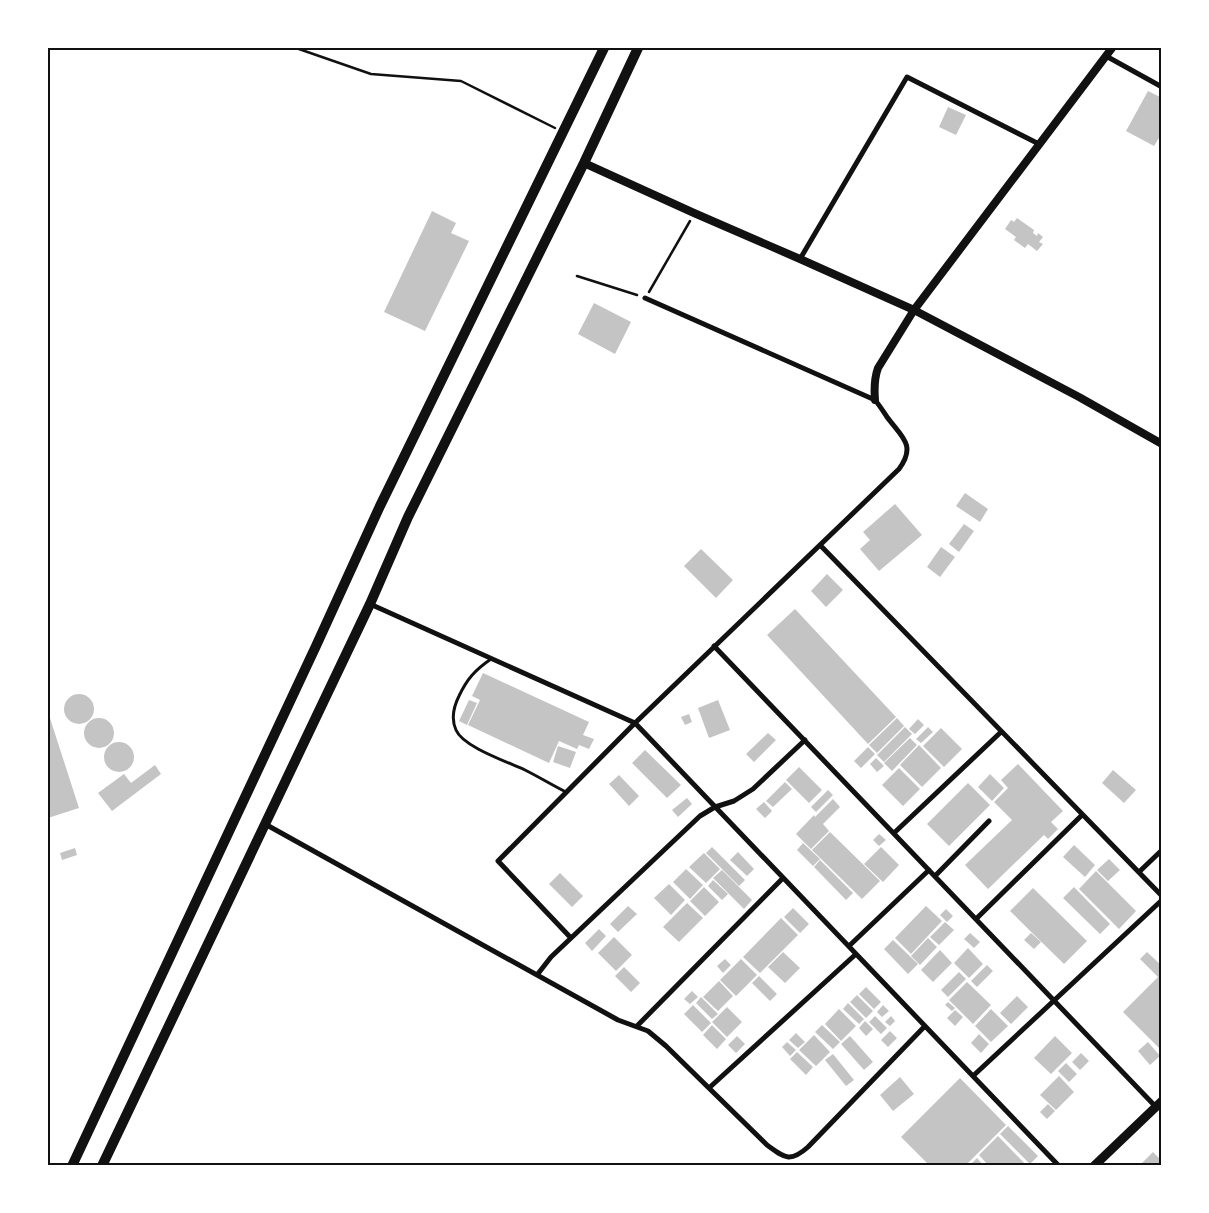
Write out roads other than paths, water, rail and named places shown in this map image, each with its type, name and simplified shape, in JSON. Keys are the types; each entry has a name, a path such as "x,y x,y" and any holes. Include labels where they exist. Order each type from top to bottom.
{"highway":[{"path":"72,1166 380,506 604,48"},
{"path":"102,1166 370,604 408,517 584,163 638,48"}],"main road":[{"path":"1094,1166 1159,1104"}],"street":[{"path":"875,400 874,387 878,368 914,310 1112,48"},
{"path":"1106,56 1162,87"},
{"path":"800,258 907,77 1040,144"},
{"path":"584,163 914,310 1079,397 1162,444"},
{"path":"571,938 498,861 634,723 898,469 904,462 907,454 907,446 902,435 875,400 646,298"},
{"path":"820,545 1162,896"},
{"path":"370,604 634,723 1059,1166"},
{"path":"714,646 1054,1001 1159,1104"},
{"path":"894,833 1001,732"},
{"path":"536,975 546,962 700,816 734,801 753,789 805,740"},
{"path":"976,919 1082,815"},
{"path":"935,876 988,821"},
{"path":"265,824 618,1020 648,1031 767,1145 783,1156 790,1158 797,1156 808,1147 925,1026"},
{"path":"1139,872 1162,850"},
{"path":"848,946 929,870"},
{"path":"637,1026 783,878"},
{"path":"973,1076 1162,900"},
{"path":"709,1088 856,954"}],"lane":[{"path":"491,659 472,674 461,691 454,709 456,731 461,738 476,748 533,774 566,792"}]}
